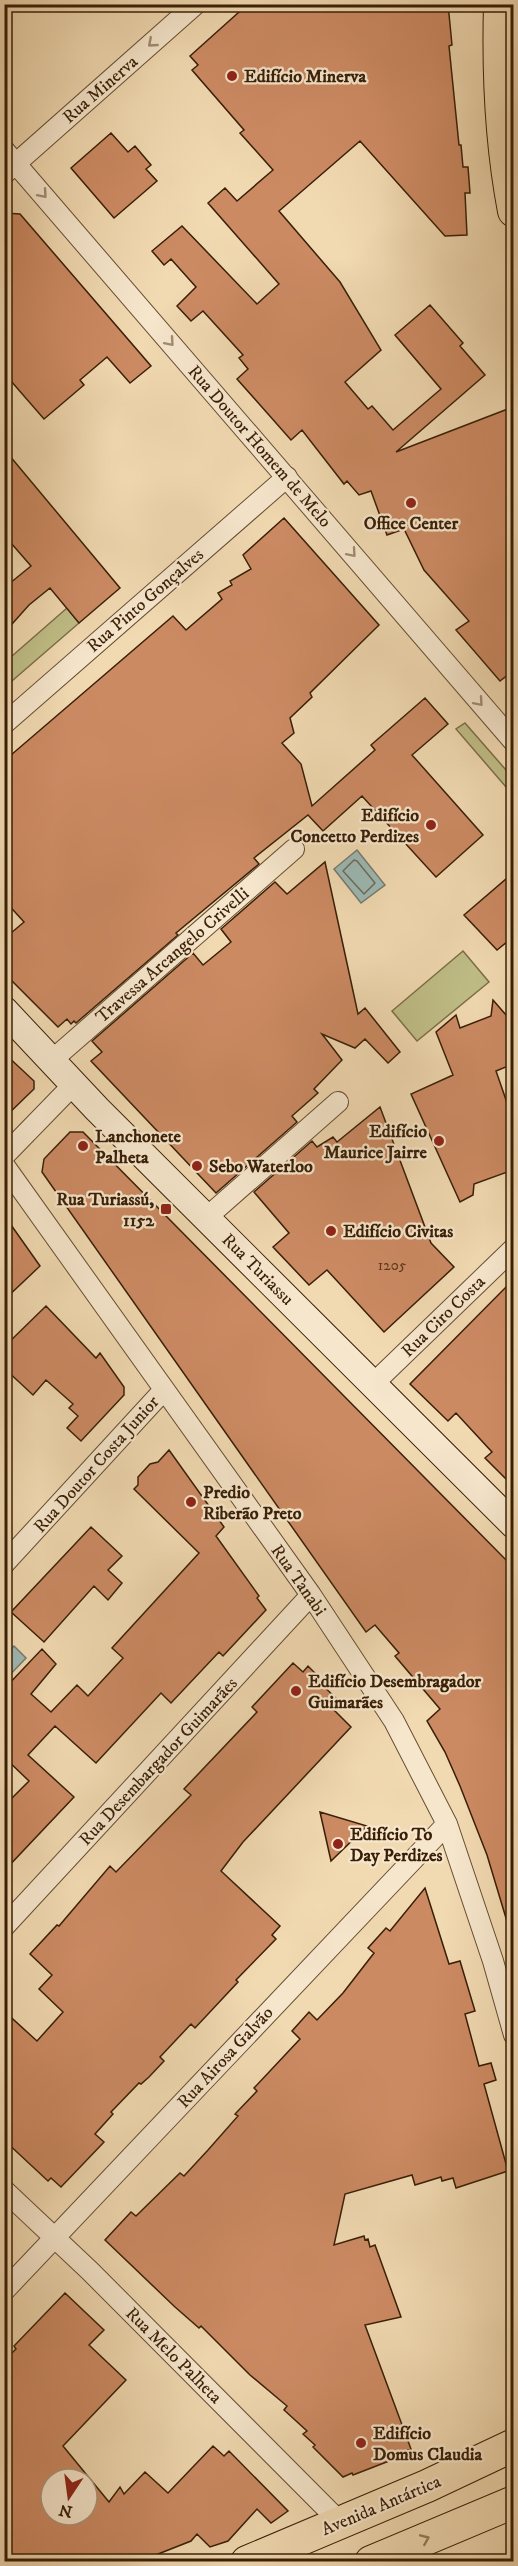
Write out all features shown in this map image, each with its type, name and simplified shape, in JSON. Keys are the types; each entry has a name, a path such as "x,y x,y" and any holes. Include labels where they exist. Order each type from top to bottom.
{"main road":[{"path":"500,4 502,121 513,212"},
{"name":"Avenida Antártica","path":"247,2562 341,2523 513,2445"},
{"path":"372,2562 513,2502"}],"street":[{"name":"Rua Minerva","path":"8,162 196,4"},
{"name":"Rua Doutor Homem de Melo","path":"8,162 287,477 513,742"},
{"name":"Rua Pinto Gonçalves","path":"4,724 287,477"},
{"name":"Travessa Arcangelo Crivelli","path":"51,1061 294,849"},
{"name":"Rua Turiassu","path":"4,1010 51,1061 206,1218 513,1525"},
{"path":"4,1156 74,1084"},
{"path":"206,1218 338,1102"},
{"name":"Rua Tanabi","path":"4,1165 163,1391 311,1595 394,1721 447,1824 493,1961 513,2035"},
{"name":"Rua Ciro Costa","path":"372,1385 513,1248"},
{"name":"Rua Doutor Costa Junior","path":"4,1564 163,1391"},
{"name":"Rua Desembargador Guimarães","path":"4,1927 311,1595"},
{"name":"Rua Airosa Galvão","path":"4,2291 447,1824"},
{"name":"Rua Melo Palheta","path":"4,2190 56,2237 341,2523"}],"shaded area":[{"path":"67,608 79,623 5,687 4,663"},
{"path":"465,723 513,778 513,795 456,729"},
{"path":"463,951 489,982 417,1041 392,1011"}],"water":[{"path":"357,850 385,885 361,903 334,869"},
{"path":"14,1646 26,1658 7,1678 5,1676 5,1656"}],"building":[{"path":"248,4 448,4 452,45 449,46 459,145 461,145 463,167 468,167 470,193 465,193 467,235 445,236 360,141 279,211 340,282 381,350 345,382 368,409 372,406 393,430 441,389 395,335 430,305 463,343 460,346 485,375 396,452 513,407 513,671 500,681 456,630 469,621 424,570 404,529 387,535 371,491 359,495 347,481 344,484 302,430 291,440 237,379 248,369 239,358 243,355 203,311 191,321 177,306 196,287 171,259 164,265 152,251 182,226 257,304 279,284 208,203 225,188 237,201 273,170 240,133 244,130 192,70 198,65 190,56"},
{"path":"111,133 128,152 135,146 151,165 146,169 157,181 114,218 71,168"},
{"path":"4,213 20,214 151,366 130,383 107,357 80,380 84,385 44,419 4,373"},
{"path":"4,449 120,588 79,623 50,588 29,605 4,633 4,588 31,566 4,535"},
{"path":"284,518 379,625 310,693 312,697 290,718 294,733 282,743 301,764 312,806 375,750 371,745 425,698 448,724 412,755 483,835 436,877 362,796 323,831 308,815 254,858 259,864 176,933 178,935 76,1023 74,1021 71,1024 67,1019 58,1027 4,973 4,939 24,922 4,900 4,761 173,616 186,630 222,599 218,593 232,585 230,581 251,569 243,555"},
{"path":"325,862 358,1014 365,1008 400,1052 388,1063 365,1039 355,1048 322,1034 342,1060 314,1089 318,1093 292,1116 297,1122 216,1193 91,1061 102,1052 92,1041 193,953 203,965 231,942 221,929 275,882 287,894"},
{"path":"513,873 513,937 497,950 464,915"},
{"path":"493,1000 513,1023 513,1064 496,1071 513,1120 513,1170 474,1184 473,1195 460,1202 411,1094 453,1075 436,1032 456,1015 460,1028 491,1016"},
{"path":"4,1053 34,1081 34,1089 4,1118"},
{"path":"380,1107 431,1243 454,1267 384,1332 327,1270 309,1285 273,1247 289,1233 254,1192 312,1141 317,1147 333,1137 337,1142"},
{"path":"70,1132 83,1132 513,1567 513,1927 509,1928 487,1855 460,1786 445,1752 427,1721 440,1709 395,1656 399,1653 375,1625 366,1632 42,1172 44,1159"},
{"path":"4,1215 40,1266 4,1300"},
{"path":"513,1280 513,1486 485,1458 492,1452 456,1413 448,1421 410,1384"},
{"path":"46,1306 96,1358 100,1353 124,1387 124,1395 81,1441 67,1428 78,1416 69,1408 73,1404 46,1380 33,1395 4,1368 4,1347"},
{"path":"169,1450 224,1527 216,1536 259,1596 257,1598 266,1610 223,1656 219,1652 171,1703 161,1693 96,1763 55,1726 28,1755 74,1797 4,1871 4,1806 29,1781 4,1757 4,1689 42,1649 56,1664 31,1694 51,1712 77,1685 88,1696 123,1658 112,1648 199,1553 134,1489 138,1485 138,1477 150,1464 158,1462"},
{"path":"91,1527 122,1556 108,1570 122,1583 108,1600 94,1586 44,1642 11,1612"},
{"path":"293,1663 303,1672 308,1666 323,1681 321,1684 337,1699 330,1706 351,1727 243,1842 221,1871 280,1926 272,1935 276,1939 236,1980 238,1982 195,2028 191,2024 160,2057 164,2061 149,2077 141,2084 139,2083 111,2112 113,2114 95,2134 104,2142 61,2187 51,2178 48,2181 4,2140 4,2011 37,2041 63,2012 39,1989 52,1975 30,1954 57,1925 59,1926 110,1866 116,1872 191,1795 184,1789 257,1712 252,1707"},
{"name":"Edifício To Day Perdizes","path":"320,1812 367,1826 331,1861"},
{"path":"425,1888 449,1964 460,1961 475,2011 465,2014 479,2066 491,2063 496,2080 484,2084 508,2171 456,2188 453,2178 442,2181 441,2177 415,2185 412,2175 345,2194 334,2245 364,2236 365,2240 368,2239 370,2247 375,2245 401,2317 365,2325 411,2449 401,2453 402,2456 343,2477 313,2447 315,2445 303,2434 307,2431 284,2410 287,2406 250,2375 201,2326 199,2328 175,2307 105,2240 131,2212 136,2216 180,2173 184,2176 208,2150 238,2116 235,2114 257,2091 254,2088 300,2039 292,2031 309,2012 317,2020 343,1993 374,1953 368,1948 386,1928 390,1931"},
{"path":"65,2293 104,2330 89,2345 126,2380 63,2446 80,2467 39,2467 39,2527 99,2527 99,2490 109,2502 120,2487 124,2494 145,2472 168,2493 213,2446 224,2456 229,2451 288,2511 271,2523 257,2509 228,2541 210,2547 197,2534 191,2541 153,2556 154,2562 4,2562 4,2361 16,2349 14,2346"}],"place":[{"name":"Edifício Minerva","path":"232,76"},
{"name":"Office Center","path":"411,503"},
{"name":"Edifício Concetto Perdizes","path":"431,825"},
{"name":"Edifício Maurice Jairre","path":"439,1141"},
{"name":"Lanchonete Palheta","path":"83,1146"},
{"name":"Sebo Waterloo","path":"197,1166"},
{"name":"Rua Turiassú, 1152","path":"166,1209"},
{"name":"Edifício Civitas","path":"331,1231"},
{"name":"Predio Riberão Preto","path":"191,1502"},
{"name":"Edifício Desembragador Guimarães","path":"296,1691"},
{"name":"Edifício To Day Perdizes","path":"338,1844"},
{"name":"Edifício Domus Claudia","path":"361,2443"}]}
